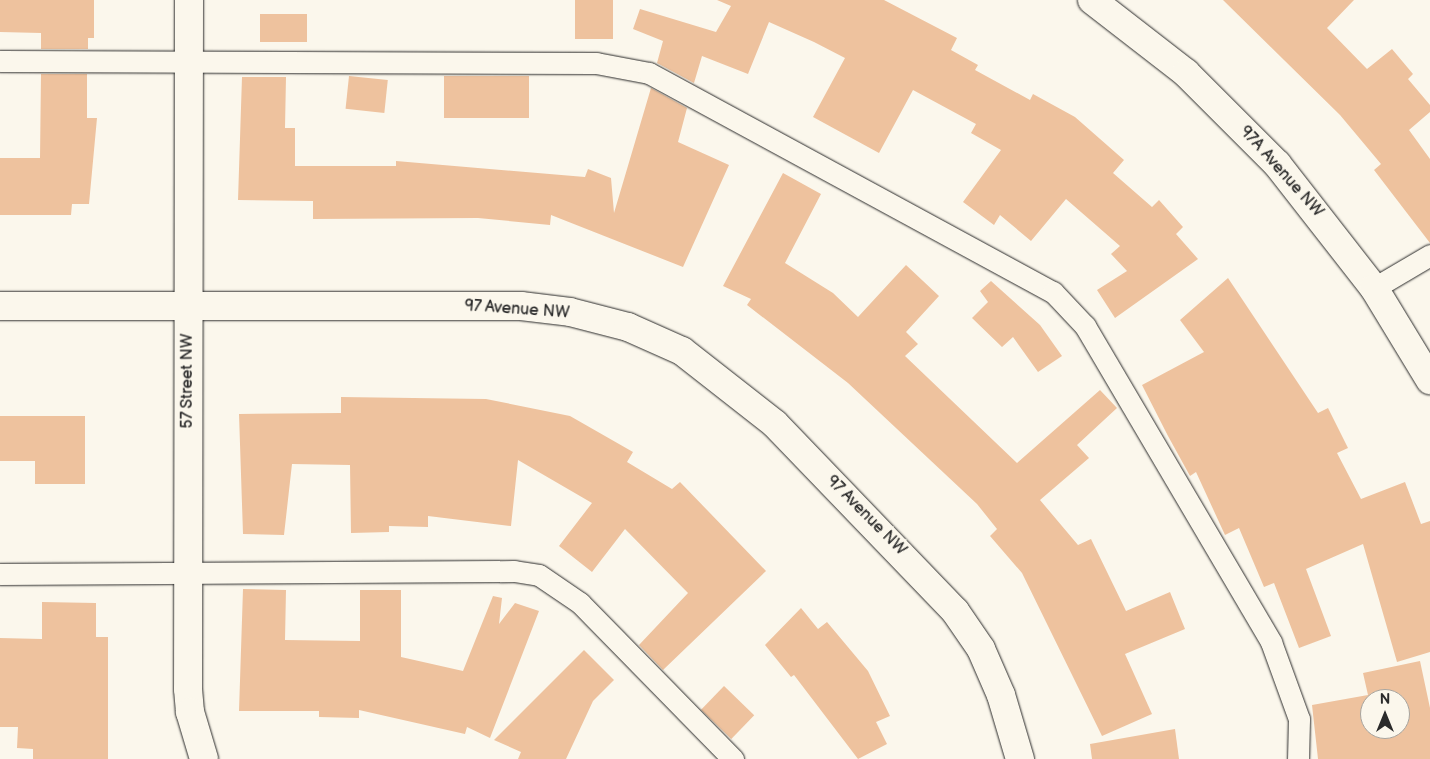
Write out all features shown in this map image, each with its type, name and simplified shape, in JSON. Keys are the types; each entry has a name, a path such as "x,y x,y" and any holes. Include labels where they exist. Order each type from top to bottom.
{"street":[{"name":"57 Street NW","path":"189,0 190,712 204,759"},
{"name":"97A Avenue NW","path":"1092,0 1186,73 1236,121 1311,203 1374,288 1430,380"},
{"name":"97 Avenue NW","path":"0,306 521,306 570,312 628,327 682,351 727,382 929,580 981,650 1001,695 1020,759"}],"lane":[{"path":"0,61 596,63 649,73 1053,292 1086,326 1271,642 1299,719 1298,759"},
{"path":"1374,288 1430,255"},
{"path":"0,574 514,570 539,575 580,603 733,759"}],"building":[{"path":"0,0 94,0 94,38 88,38 88,49 41,49 41,33 0,32"},
{"path":"575,0 613,0 613,39 575,39"},
{"path":"717,0 884,0 957,38 951,50 978,65 975,70 1030,100 1033,94 1075,117 1124,160 1113,173 1152,207 1159,200 1183,227 1176,234 1198,259 1115,318 1097,290 1127,271 1111,254 1120,246 1066,199 1031,241 1000,215 994,225 963,202 1001,150 971,133 976,124 913,90 879,153 813,117 845,58 814,42 769,22 748,74 702,56 694,83 657,63 663,41 633,29 640,9 716,32 731,6"},
{"path":"1223,0 1354,0 1327,28 1367,69 1392,49 1413,74 1408,79 1430,105 1430,112 1409,130 1430,159 1430,243 1374,170 1381,164 1340,115"},
{"path":"260,14 307,14 307,42 260,42"},
{"path":"41,74 87,74 87,118 97,118 89,204 72,204 71,215 0,215 0,158 40,158"},
{"path":"349,76 388,80 384,113 346,109"},
{"path":"444,76 529,76 529,118 444,118"},
{"path":"242,77 286,77 285,128 295,128 295,166 396,166 396,161 585,177 588,169 611,178 614,213 651,88 687,108 678,142 729,165 683,267 551,215 550,225 478,218 313,219 313,201 238,200"},
{"path":"783,173 821,194 785,263 833,293 858,317 906,265 939,296 906,332 918,344 905,356 1017,463 1100,390 1117,408 1077,445 1089,458 1040,500 1078,545 1091,539 1126,611 1170,592 1185,629 1125,654 1152,714 1102,736 1022,573 990,536 997,529 977,504 848,383 747,305 751,299 723,286"},
{"path":"1228,278 1318,413 1328,408 1348,448 1337,453 1361,499 1405,482 1421,524 1430,521 1430,652 1397,662 1363,544 1306,569 1331,636 1299,648 1274,583 1264,587 1239,528 1225,535 1196,472 1190,476 1168,436 1142,385 1204,352 1180,320"},
{"path":"991,281 1040,325 1062,356 1038,372 1013,337 1002,347 972,318 988,302 980,291"},
{"path":"341,397 486,399 570,416 633,452 627,462 672,489 680,482 766,571 663,670 639,645 688,593 625,529 592,572 559,546 592,503 518,460 511,526 428,516 428,527 389,526 389,532 351,533 350,465 292,464 284,535 243,534 239,414 341,413"},
{"path":"0,416 85,416 85,484 35,484 35,461 0,461"},
{"path":"243,589 286,590 285,640 360,641 360,590 401,590 401,657 463,671 493,596 502,598 499,624 515,603 539,611 490,738 467,727 465,734 359,710 359,718 319,717 319,711 239,711"},
{"path":"42,602 96,603 96,637 108,637 108,759 33,759 33,749 17,748 18,727 0,727 0,638 42,639"},
{"path":"801,608 818,629 827,622 868,671 890,716 876,722 887,744 858,759 794,675 791,677 765,645"},
{"path":"584,650 614,680 593,701 566,759 518,759 521,752 494,740"},
{"path":"1420,661 1430,708 1430,759 1318,759 1312,705 1360,696 1360,739 1410,739 1410,689 1367,689 1363,673"},
{"path":"724,686 754,715 731,739 701,710"},
{"path":"1175,729 1179,759 1092,759 1090,744"}]}
